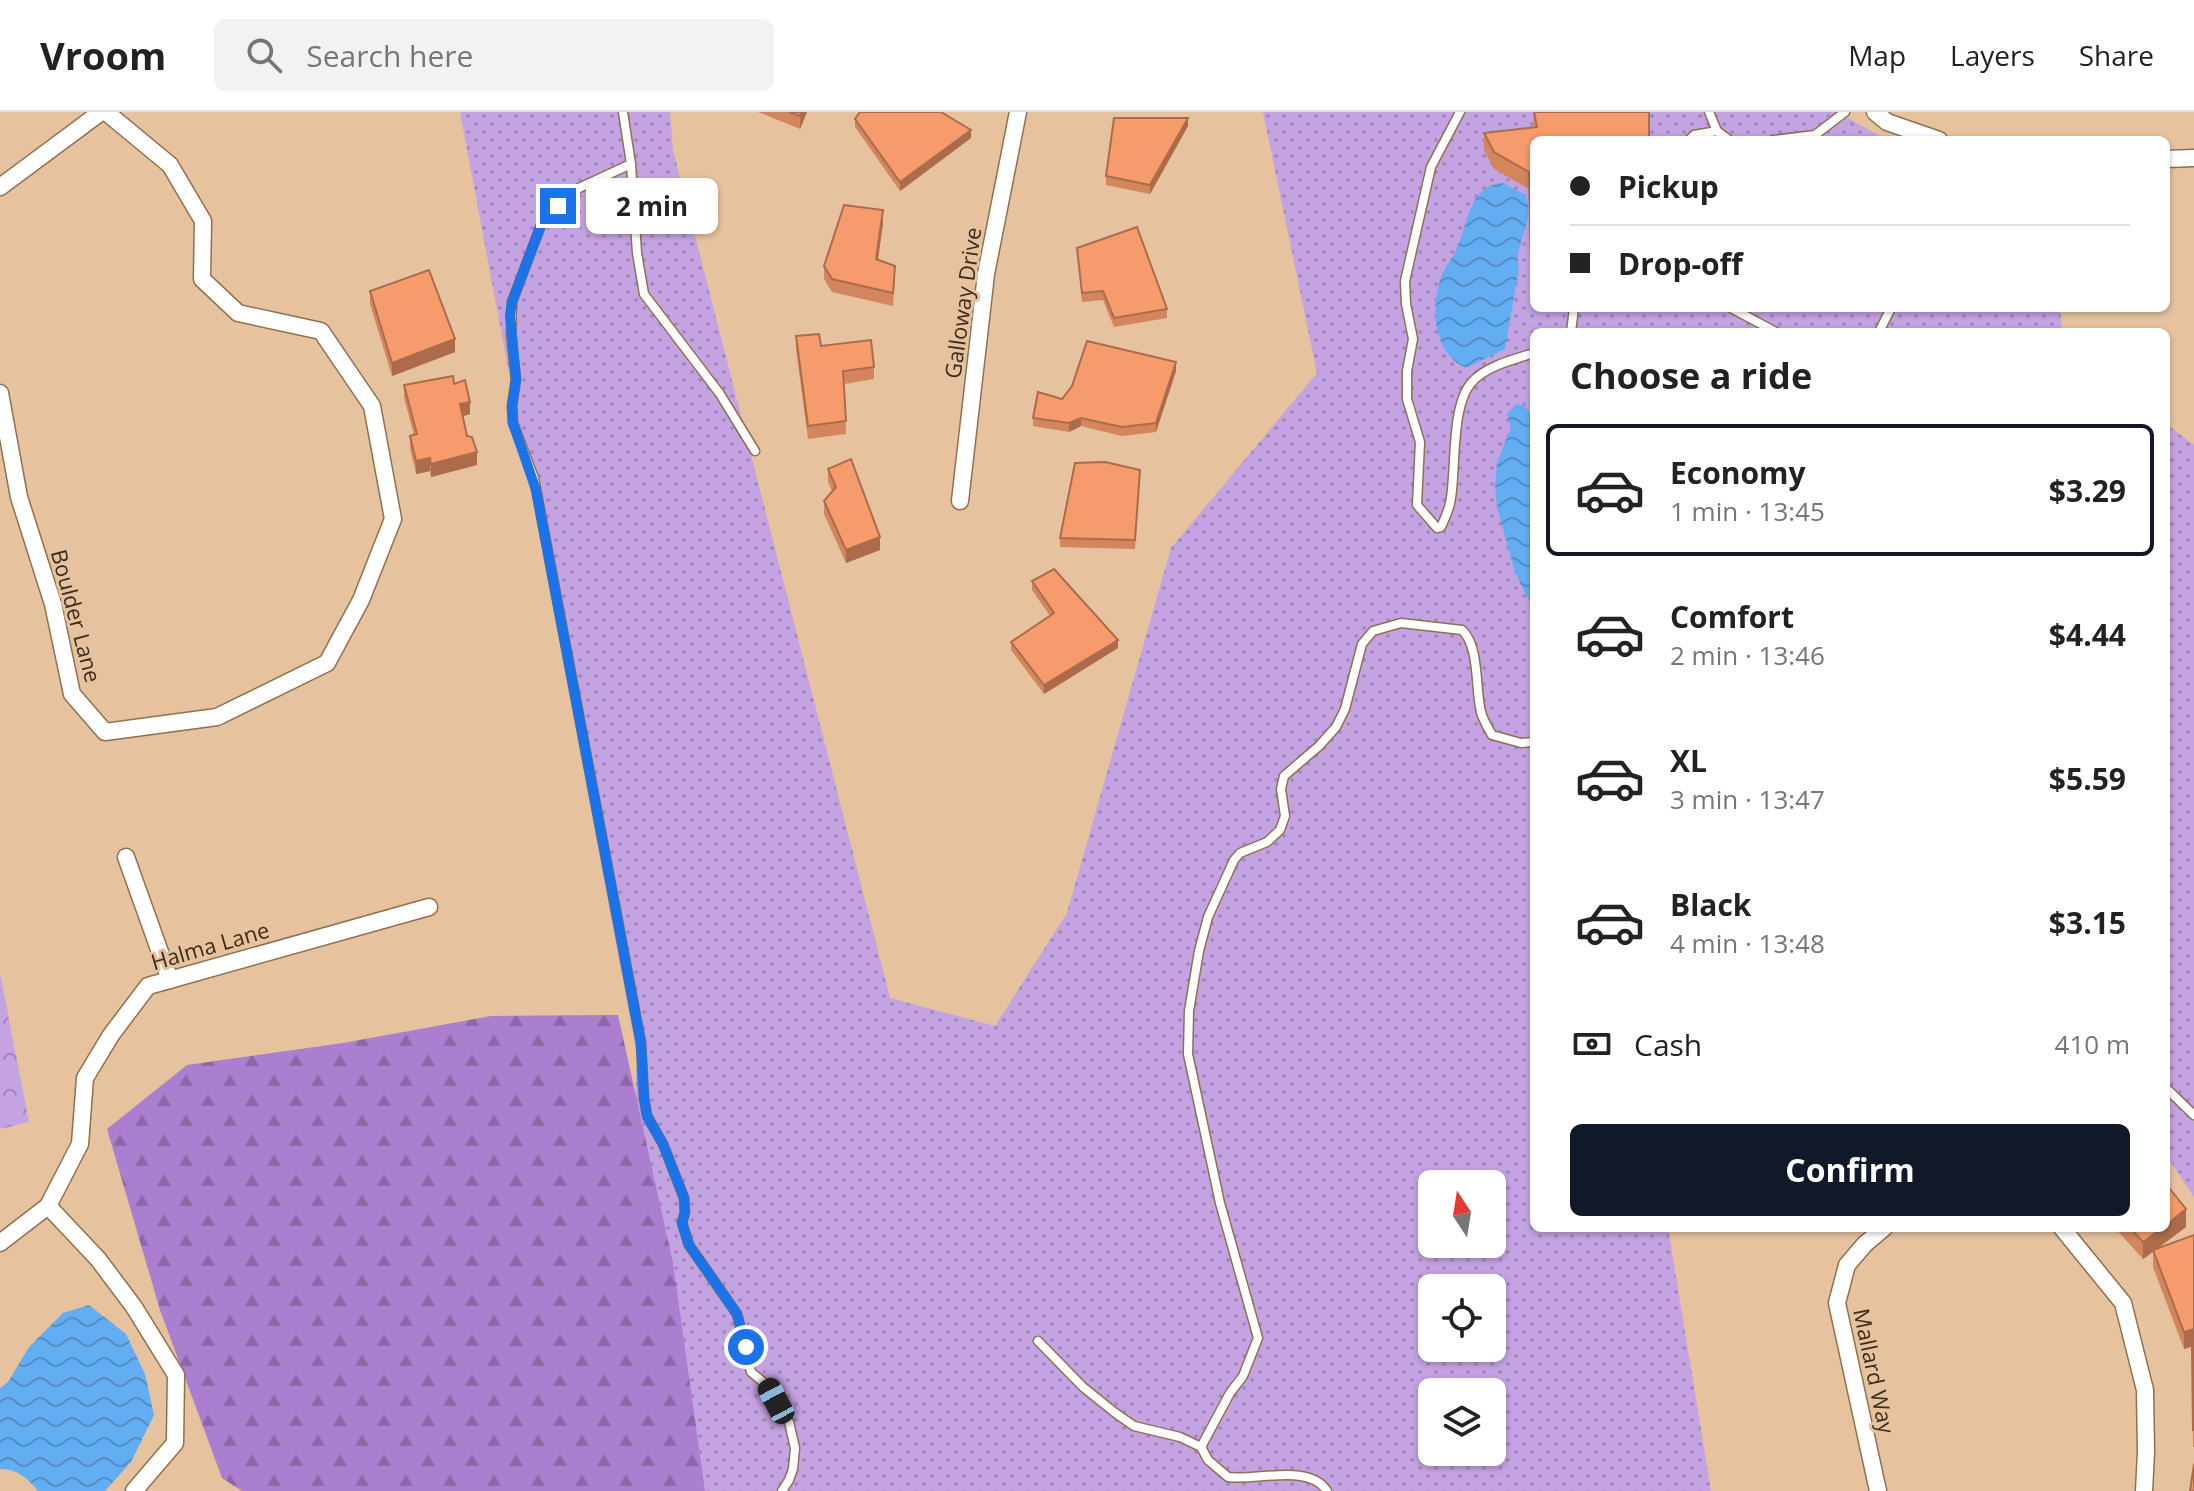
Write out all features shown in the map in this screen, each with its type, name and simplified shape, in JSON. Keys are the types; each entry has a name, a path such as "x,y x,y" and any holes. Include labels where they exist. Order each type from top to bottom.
{"street":[{"path":"0,187 103,112"},
{"name":"Boulder Lane","path":"0,393 19,497 53,604 72,694 105,732 217,717 327,663 361,600 393,519 372,406 321,331 238,313 202,279 203,221 170,165 103,112"},
{"name":"Galloway Drive","path":"960,501 986,274 1018,112"},
{"path":"1875,112 1887,122 1927,136"},
{"path":"2170,159 2194,158"},
{"path":"126,857 170,980"},
{"name":"Halma Lane","path":"48,1206 80,1144 85,1078 111,1035 148,986 429,907"},
{"path":"0,1243 48,1206 98,1259 134,1307 176,1375 175,1443 134,1491"},
{"name":"Mallard Way","path":"1878,1491 1837,1303 1847,1265 1879,1232"},
{"path":"2065,1232 2123,1303 2145,1390 2144,1491"}],"lane":[{"path":"623,112 644,294 720,394 755,451"},
{"path":"1460,112 1431,167 1405,281 1413,339 1407,371 1407,399 1420,442 1417,505 1437,528 1441,527 1451,502 1459,421 1472,381 1530,355"},
{"path":"1709,112 1717,131 1724,136"},
{"path":"1807,136 1815,135 1845,112"},
{"path":"1693,136 1717,131"},
{"path":"631,164 579,188 541,225 512,302 511,335 516,379 513,423 536,490 641,1043 647,1116 663,1144 684,1198 682,1223 689,1245 737,1314 751,1372 768,1386 789,1422 795,1448 793,1469 782,1491"},
{"path":"1738,312 1768,328"},
{"path":"1201,1447 1230,1393 1243,1376 1258,1338 1220,1203 1188,1054 1189,1011 1199,951 1208,917 1223,881 1240,853 1267,842 1280,830 1285,816 1281,789 1284,776 1336,727 1345,709 1362,644 1373,631 1401,623 1462,630 1469,636 1481,713 1492,735 1530,742"},
{"path":"2170,1092 2194,1115"},
{"path":"1038,1341 1083,1387 1134,1426 1180,1437 1201,1447 1208,1460 1228,1477 1307,1476 1321,1481 1327,1491"}],"green space":[{"path":"460,112 670,112 673,150 890,998 995,1026 1067,913 1171,548 1317,373 1263,112 1837,112 1880,136 1530,136 1530,312 2060,312 2062,328 1530,328 1530,1232 1669,1232 1711,1491 619,1491 637,1055"},
{"path":"2170,427 2194,445 2194,1197 2170,1161"},
{"path":"0,973 29,1122 0,1129"},
{"path":"618,1015 673,1263 705,1491 242,1491 222,1478 160,1310 107,1129 187,1065 343,1043 491,1016"}],"water":[{"path":"1503,183 1524,194 1528,203 1505,349 1466,368 1455,361 1440,340 1435,314 1438,287 1476,198 1492,185"},
{"path":"1516,404 1524,406 1530,413 1530,603 1515,572 1497,507 1497,462 1511,427 1507,414"},
{"path":"89,1305 126,1334 145,1374 154,1415 131,1462 105,1491 38,1491 21,1475 0,1469 0,1388 8,1382 29,1347 63,1313"}],"building":[{"path":"860,112 941,112 971,130 900,182 855,119"},
{"path":"1534,112 1649,112 1649,136 1530,136 1530,214 1529,172 1494,152 1484,133 1537,127"},
{"path":"1114,118 1188,118 1150,185 1106,176"},
{"path":"844,205 883,210 876,259 895,266 893,293 832,279 824,266"},
{"path":"1137,227 1167,309 1114,318 1103,291 1082,293 1077,248"},
{"path":"429,270 455,339 392,363 370,291"},
{"path":"819,334 821,346 871,340 874,367 843,371 846,421 808,426 796,336"},
{"path":"1087,341 1176,362 1156,423 1122,427 1081,418 1069,423 1033,418 1038,392 1062,399 1072,386"},
{"path":"453,376 454,384 465,380 470,402 460,404 467,436 472,437 477,452 431,464 430,458 416,461 410,436 417,434 404,385"},
{"path":"851,459 880,537 846,550 824,501 836,487 828,469"},
{"path":"1105,462 1140,470 1135,540 1060,538 1075,463"},
{"path":"1054,569 1118,640 1044,685 1011,642 1054,613 1032,581"},
{"path":"2170,1189 2186,1209 2170,1222"},
{"path":"2134,1232 2157,1232 2143,1242"},
{"path":"2194,1235 2194,1329 2184,1332 2153,1250"},
{"path":"2194,1345 2194,1430 2193,1430"},
{"path":"2194,1464 2194,1491 2190,1491"}],"route":[{"path":"558,206 541,225 512,302 511,335 516,364 513,423 534,478 641,1043 647,1116 663,1144 684,1198 682,1223 689,1245 730,1301 746,1347"}]}
